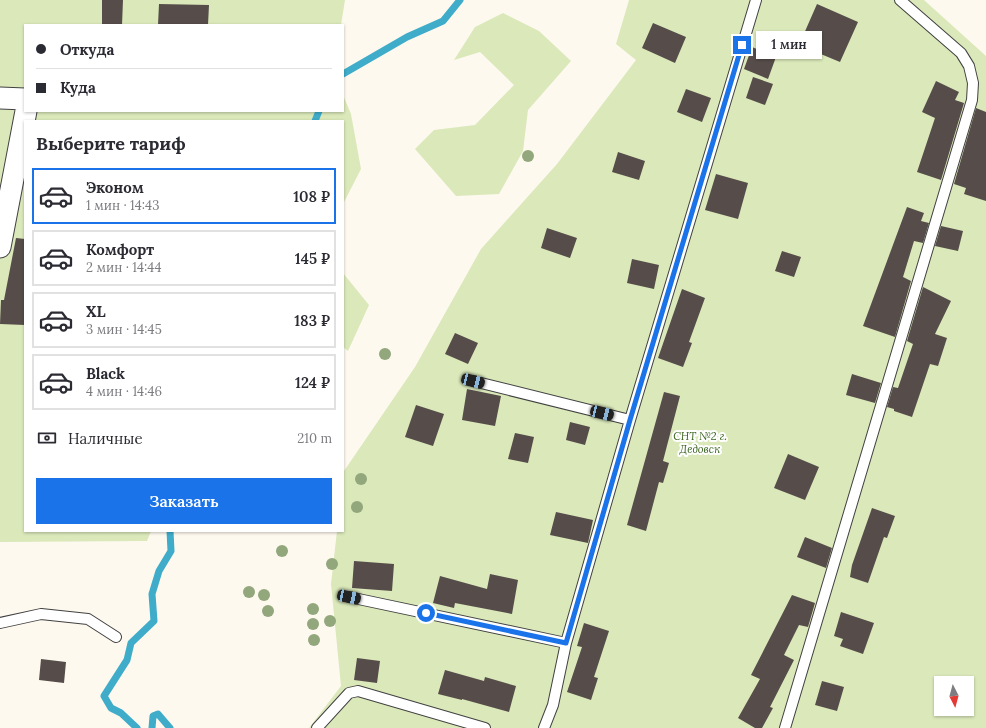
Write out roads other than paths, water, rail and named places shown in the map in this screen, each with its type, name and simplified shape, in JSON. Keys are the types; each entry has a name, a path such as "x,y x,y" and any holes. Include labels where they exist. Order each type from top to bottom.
{"street":[{"path":"0,98 24,99"},
{"path":"0,247 24,121"}],"lane":[{"path":"544,728 553,705 566,643 630,420 756,0"},
{"path":"785,728 972,100 973,83 969,66 961,53 900,0"},
{"path":"473,381 630,420"},
{"path":"349,597 566,643"},
{"path":"0,623 41,614 88,619 116,637"},
{"path":"317,728 350,693 358,691 484,728"}],"waterway":[{"path":"344,73 407,37 443,21 460,0"},
{"path":"315,120 319,112"},
{"path":"137,728 121,713 111,708 104,696 127,660 131,643 154,621 152,594 159,571 171,551 170,532"},
{"path":"152,728 153,716 158,714 170,728"}],"park label":[{"name":"СНТ №2 г. Дедовск","path":"700,442"}]}
